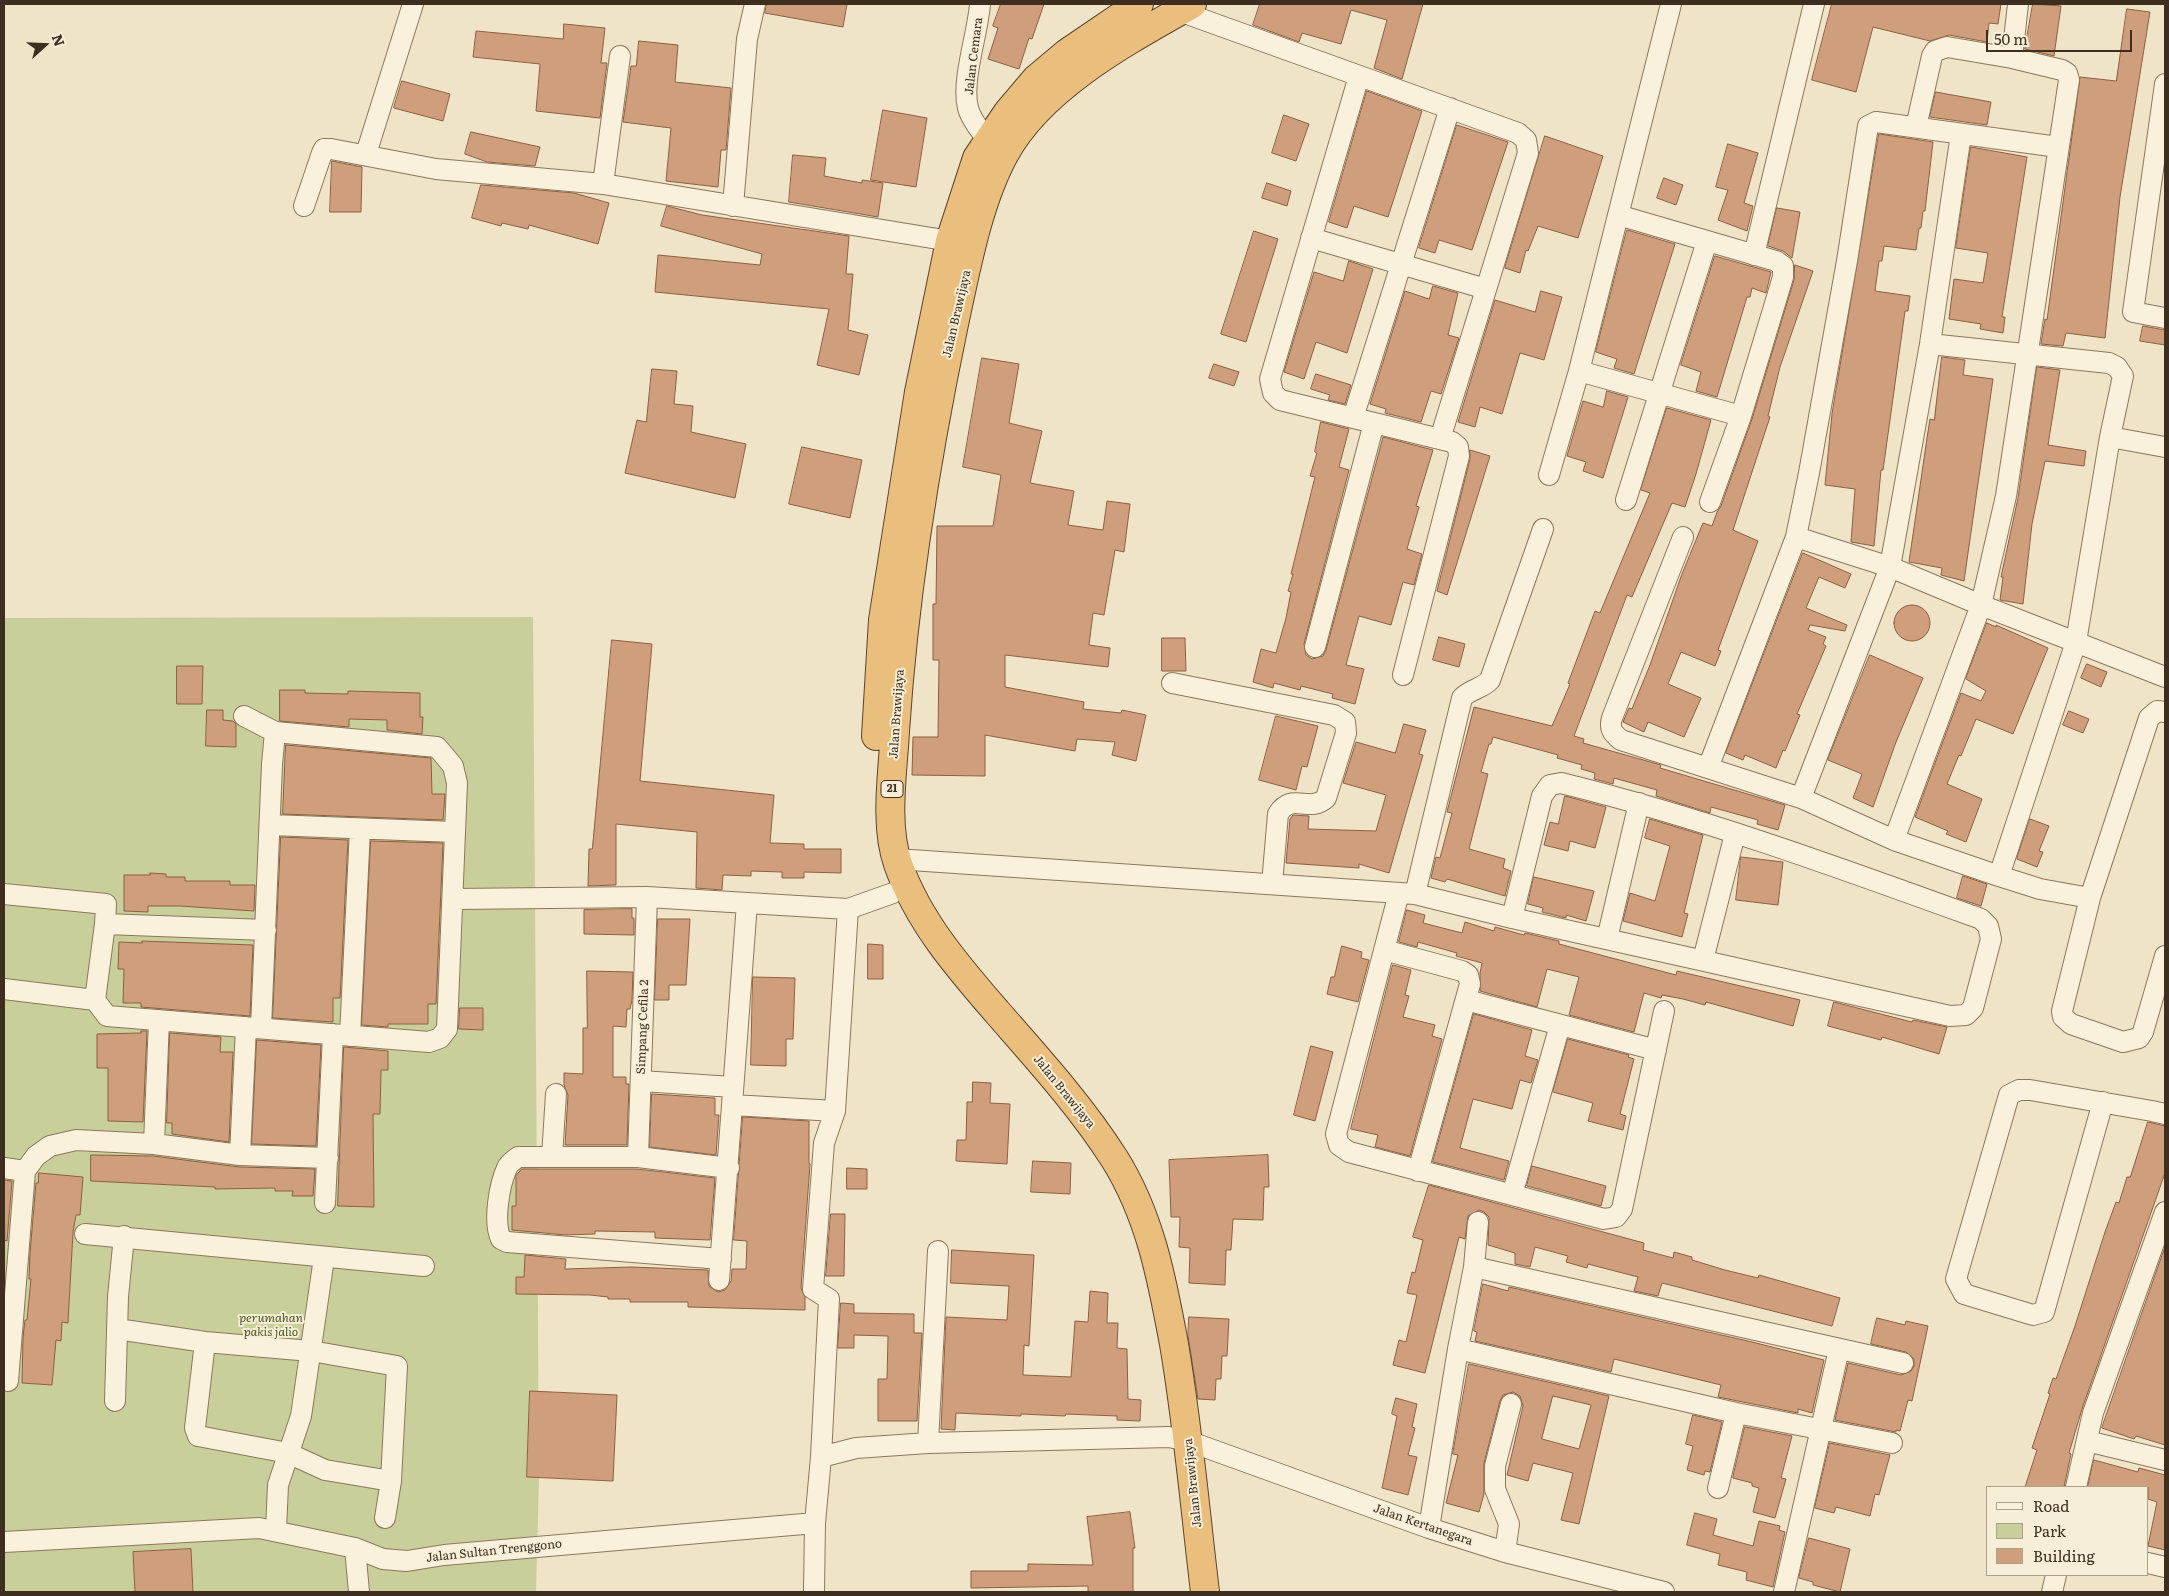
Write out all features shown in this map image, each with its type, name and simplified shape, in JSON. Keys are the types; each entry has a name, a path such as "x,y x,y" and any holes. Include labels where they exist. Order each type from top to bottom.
{"highway":[{"name":"Jalan Brawijaya","path":"1131,7 1067,53 1036,79 1008,112 996,148 990,186 960,294 919,511 908,586 891,795 896,859 915,901 950,958 1071,1097 1126,1179 1148,1230 1158,1261 1178,1367 1179,1439 1191,1592"},
{"name":"Jalan Brawijaya","path":"1185,7 1107,54 1048,100 1026,125 996,148 977,158 950,240 919,392 883,620 874,807 877,840 893,893 915,937 981,1021 1050,1098 1094,1155 1125,1220 1138,1256 1179,1439 1204,1592"}],"street":[{"path":"366,154 413,4"},
{"path":"733,206 747,39 755,4"},
{"name":"Jalan Cemara","path":"980,4 967,88 968,108 996,148"},
{"path":"1550,475 1580,371 1671,4"},
{"path":"1754,255 1814,4"},
{"path":"2012,58 2018,4"},
{"path":"1185,7 1359,76 1518,133 1526,140 1528,154 1440,439"},
{"path":"1894,840 1981,605 2006,496 2069,80 2068,73 2012,58 1947,47 1936,51 1932,56 1916,127"},
{"path":"602,184 620,56"},
{"path":"1359,76 1270,379 1271,388 1280,400 1456,444 1459,456 1403,674"},
{"path":"2165,84 2133,312 2165,318"},
{"path":"1353,418 1450,108"},
{"path":"1708,768 1796,537 1810,473 1847,261 1868,126 1876,122 2058,147"},
{"path":"1801,798 1890,567 1930,344 1961,134"},
{"path":"304,206 324,149 366,154 428,167 602,184 950,240"},
{"path":"1618,215 1780,263 1784,270 1741,416 1710,502"},
{"path":"1311,238 1486,289"},
{"path":"1626,500 1707,241"},
{"path":"1930,344 2109,363 2117,367 2123,376 2110,437 2076,642 1999,876"},
{"path":"1580,371 1741,416"},
{"path":"1315,647 1374,423"},
{"path":"2110,437 2165,447"},
{"path":"1543,529 1490,680 1485,685 1467,692 1462,698 1407,893 1384,950 1336,1134 1339,1145 1349,1152 1418,1171 1610,1219 1619,1214 1622,1209 1664,1011"},
{"path":"1682,536 1610,725 1612,731 1621,740 1801,798 1894,840 1999,876 2040,889 2090,898"},
{"path":"1796,537 1890,567 2165,677"},
{"path":"1172,683 1334,715 1344,722 1346,733 1326,798 1314,804 1291,802 1283,806 1278,814 1272,884"},
{"path":"2165,712 2157,711 2149,718 2090,898 2062,1011 2066,1022 2123,1042 2139,1038 2143,1032 2165,956"},
{"path":"4,894 106,904 95,1000 107,1016 429,1042 440,1038 447,1029 457,783 453,766 437,747 275,732 244,716"},
{"path":"240,1155 266,930 272,764 275,732"},
{"path":"896,859 1407,893 1512,918 1950,1016 1966,1014 1974,1008 1991,939 1988,926 1981,919 1639,802 1560,783 1550,785 1545,789 1512,918"},
{"path":"1607,939 1639,802"},
{"path":"271,826 455,832"},
{"path":"325,1203 360,829"},
{"path":"1703,960 1735,834"},
{"path":"453,899 646,897 848,909 893,893"},
{"name":"Simpang Cefila 2","path":"638,1157 646,897"},
{"path":"719,1280 729,1168 746,903"},
{"path":"814,1592 815,1523 821,1457 829,1299 813,1289 813,1268 824,1143 835,1111 848,909"},
{"path":"105,924 266,930"},
{"path":"1384,950 1466,972 1470,984 1418,1171"},
{"path":"4,988 95,1000"},
{"path":"1466,1000 1656,1050"},
{"path":"154,1144 159,1020"},
{"path":"1512,1195 1560,1025"},
{"path":"641,1081 835,1111"},
{"path":"2103,1102 2044,1312 2033,1315 1964,1294 1956,1279 2009,1095 2019,1090 2030,1090 2103,1102 2165,1114"},
{"path":"552,1157 556,1094"},
{"path":"8,1381 8,1341 24,1171 36,1156 50,1146 76,1140 154,1144 240,1155 328,1158"},
{"path":"722,1259 516,1243 501,1239 496,1220 508,1166 518,1157 638,1157 729,1168"},
{"path":"4,1168 24,1171"},
{"path":"2076,1486 2093,1413 2165,1212"},
{"path":"1429,1528 1458,1349 1474,1267 1478,1222"},
{"path":"85,1234 124,1236 324,1258 424,1266"},
{"path":"115,1402 124,1236"},
{"path":"928,1443 938,1251"},
{"path":"276,1530 283,1470 301,1416 324,1258"},
{"path":"1474,1267 1903,1363"},
{"path":"118,1329 205,1342 311,1351 397,1366 391,1481 385,1518"},
{"path":"205,1342 195,1428 198,1436 283,1470 326,1470 391,1481"},
{"path":"1458,1349 1736,1413 1892,1443"},
{"path":"1784,1592 1839,1349"},
{"path":"1505,1552 1509,1524 1495,1488 1495,1466 1511,1404"},
{"path":"1718,1488 1736,1413"},
{"path":"821,1457 856,1448 928,1443 1179,1439"},
{"name":"Jalan Kertanegara","path":"1179,1439 1429,1528 1505,1552 1663,1592"},
{"path":"2086,1441 2165,1460"},
{"name":"Jalan Sultan Trenggono","path":"4,1542 259,1528 276,1530 355,1548 383,1559 407,1561 444,1555 815,1523"},
{"path":"355,1548 359,1592"},
{"path":"2149,1563 2165,1567"},
{"path":"2052,1592 2056,1576"}],"green space":[{"name":"perumahan pakis jalio","path":"533,617 539,1477 536,1592 4,1592 4,618"}],"building":[{"path":"767,4 847,4 843,27 765,13"},
{"path":"1001,4 1044,4 1032,39 1029,38 1019,69 988,59 998,28 993,26"},
{"path":"1260,4 1423,4 1402,79 1374,68 1387,20 1351,10 1341,44 1302,33 1299,42 1253,25"},
{"path":"1832,4 2001,4 1998,24 1989,23 1987,42 1949,35 1930,41 1873,27 1856,92 1812,80"},
{"path":"2033,4 2061,6 2054,56 2025,49"},
{"path":"2127,9 2150,12 2120,197 2105,338 2066,333 2063,346 2041,344 2045,319 2047,320 2080,77 2116,81"},
{"path":"564,24 605,28 601,63 607,63 600,118 536,111 540,64 473,57 476,31 563,39"},
{"path":"639,41 678,45 675,82 731,88 726,150 721,150 718,187 666,181 671,128 623,122 631,66 636,66"},
{"path":"402,81 450,94 443,121 394,108"},
{"path":"1367,91 1422,111 1388,217 1354,206 1347,228 1329,222"},
{"path":"1936,92 1991,102 1987,125 1930,117"},
{"path":"883,110 927,118 916,187 871,180"},
{"path":"1284,115 1309,124 1296,161 1272,153"},
{"path":"1457,125 1508,142 1472,250 1439,240 1435,253 1419,248"},
{"path":"471,132 540,147 535,166 487,162 465,154"},
{"path":"1879,134 1933,142 1925,211 1923,211 1921,228 1919,228 1916,250 1884,246 1882,261 1879,261 1875,291 1910,296 1908,311 1905,311 1883,470 1881,470 1874,546 1851,542 1855,489 1825,485 1832,414"},
{"path":"1545,136 1603,156 1578,238 1538,226 1528,251 1526,250 1520,273 1505,268"},
{"path":"1728,144 1758,153 1744,203 1753,206 1747,231 1718,220 1728,190 1716,187"},
{"path":"1971,147 2027,157 2002,317 2005,317 2003,333 1980,329 1981,324 1949,319 1954,279 1983,283 1988,253 1956,248"},
{"path":"793,155 826,158 824,176 862,183 862,180 883,183 878,217 789,202"},
{"path":"332,161 362,167 361,212 330,212"},
{"path":"1664,178 1683,185 1676,205 1657,198"},
{"path":"1267,183 1291,191 1287,206 1262,198"},
{"path":"481,185 574,193 609,203 598,244 529,225 528,229 502,223 501,226 472,218"},
{"path":"667,206 702,215 849,236 846,274 853,274 848,330 868,335 859,375 817,365 829,309 655,292 658,255 760,265 762,254 661,226"},
{"path":"1777,208 1800,212 1792,258 1783,251 1768,246"},
{"path":"1627,230 1675,244 1634,374 1614,368 1617,359 1596,352"},
{"path":"1254,231 1278,239 1246,342 1221,334"},
{"path":"1715,256 1771,272 1766,293 1752,288 1750,297 1747,297 1717,397 1696,391 1701,372 1681,365"},
{"path":"1349,261 1373,269 1347,353 1316,342 1304,379 1284,372 1314,272 1343,281"},
{"path":"1795,265 1813,271 1780,367 1768,416 1770,417 1733,530 1758,541 1718,650 1721,651 1715,666 1681,652 1668,684 1701,698 1684,737 1648,722 1644,732 1623,722 1629,708 1632,709 1650,665 1682,574 1703,523 1712,526 1721,506 1752,419 1794,280"},
{"path":"1433,286 1458,293 1448,335 1459,338 1441,394 1431,391 1421,422 1385,413 1386,409 1370,404 1405,291 1429,299"},
{"path":"1541,291 1562,297 1544,360 1520,353 1502,414 1480,407 1475,427 1458,422 1495,300 1535,312"},
{"path":"2143,326 2165,330 2165,345 2140,341"},
{"path":"1942,357 1965,360 1963,375 1993,379 1964,581 1941,575 1942,568 1909,562 1930,419 1934,420"},
{"path":"982,358 1019,364 1009,423 1042,431 1030,483 1074,491 1068,525 1103,530 1107,501 1130,504 1124,552 1115,550 1104,615 1093,613 1089,645 1110,648 1108,667 1005,655 1005,687 1084,702 1083,709 1121,713 1122,710 1146,715 1136,761 1112,755 1115,742 1077,739 1075,751 985,735 985,776 912,775 913,737 938,737 939,660 933,660 933,604 936,604 937,526 993,526 1001,475 963,467"},
{"path":"1214,364 1239,372 1234,386 1209,378"},
{"path":"2037,367 2060,370 2048,445 2086,451 2084,466 2045,461 2032,524 2023,604 2000,600 2003,577 2001,577 2018,498"},
{"path":"652,369 677,371 674,404 693,406 691,432 746,444 735,498 625,473 637,420 646,422"},
{"path":"1316,374 1351,385 1345,404 1328,400 1330,395 1311,389"},
{"path":"1607,391 1628,397 1603,478 1583,471 1586,462 1567,456 1583,401 1603,407"},
{"path":"1667,408 1711,420 1696,474 1685,507 1672,503 1632,597 1627,595 1574,736 1584,739 1583,743 1661,765 1660,768 1785,805 1778,830 1757,824 1758,820 1711,807 1710,813 1656,796 1657,790 1614,778 1613,784 1594,779 1595,773 1581,769 1582,765 1557,758 1558,755 1493,737 1491,744 1489,744 1481,772 1488,774 1469,849 1505,859 1503,868 1511,871 1505,896 1447,879 1445,882 1431,878 1436,857 1440,858 1452,813 1447,812 1474,707 1552,726 1570,684 1568,683 1595,611 1600,613 1650,493 1641,490"},
{"path":"1321,422 1349,429 1339,467 1349,470 1304,644 1306,655 1312,659 1323,656 1326,650 1383,437 1433,450 1416,506 1419,507 1407,549 1422,554 1414,585 1403,582 1391,625 1359,616 1346,665 1364,669 1355,704 1332,698 1333,694 1301,686 1300,690 1274,683 1273,688 1253,682 1261,649 1276,653 1286,618 1291,592 1288,591 1293,574 1291,574 1315,477 1310,476 1317,453 1315,452"},
{"path":"802,447 862,460 850,518 789,504"},
{"path":"1470,450 1490,456 1447,595 1437,591 1470,459"},
{"path":"1803,553 1851,574 1845,588 1819,577 1806,608 1847,625 1845,631 1810,625 1808,630 1826,637 1823,644 1826,646 1797,714 1800,715 1776,768 1745,755 1743,760 1726,753"},
{"path":"1912,605 1924,611 1930,623 1924,635 1912,641 1900,635 1894,623 1900,611"},
{"path":"1987,623 1996,627 1996,625 2048,648 2013,734 1976,719 1961,756 1959,755 1947,784 1982,799 1966,842 1946,834 1948,831 1915,817 1961,693 1981,701 1986,691 1966,679"},
{"path":"1439,637 1465,644 1459,667 1433,660"},
{"path":"1162,638 1185,638 1186,671 1162,671"},
{"path":"612,640 652,644 640,781 774,795 770,843 804,844 804,849 841,849 841,873 804,872 804,878 782,878 782,872 751,871 751,876 723,875 722,890 696,888 697,832 616,824 616,885 588,886 589,849 592,849"},
{"path":"1870,655 1923,678 1896,742 1873,807 1853,798 1862,774 1828,760"},
{"path":"2087,664 2107,672 2101,687 2081,678"},
{"path":"177,666 203,666 202,704 177,704"},
{"path":"280,690 305,690 305,693 348,694 348,691 420,693 420,717 423,717 422,734 387,730 387,720 349,719 349,727 280,721"},
{"path":"207,710 223,710 223,720 233,721 236,724 236,747 206,746"},
{"path":"2069,711 2089,719 2083,733 2063,725"},
{"path":"1276,716 1318,726 1307,767 1302,766 1296,790 1259,780"},
{"path":"1404,724 1426,730 1419,754 1423,755 1389,873 1359,864 1359,868 1286,863 1290,819 1293,815 1309,816 1308,829 1376,831 1386,795 1343,783 1356,742 1395,753"},
{"path":"286,745 431,758 432,794 445,794 443,820 283,814"},
{"path":"1565,796 1606,807 1595,848 1570,841 1568,851 1544,845 1550,822 1558,824"},
{"path":"1650,819 1703,835 1684,913 1688,914 1682,937 1623,921 1630,893 1655,901 1670,846 1645,838"},
{"path":"2030,819 2049,826 2039,851 2043,852 2037,867 2017,859"},
{"path":"281,837 348,840 340,998 333,998 333,1022 273,1018"},
{"path":"371,841 443,843 436,1004 428,1004 428,1024 388,1024 388,1027 362,1025"},
{"path":"1741,857 1783,862 1778,905 1736,900"},
{"path":"150,873 166,874 166,877 185,877 185,881 230,881 230,885 255,885 254,911 180,906 148,906 148,912 124,911 124,875 150,875"},
{"path":"1963,876 1987,884 1981,906 1957,898"},
{"path":"1534,877 1594,891 1586,921 1566,915 1566,918 1542,912 1543,908 1528,904"},
{"path":"632,909 634,935 584,934 584,910"},
{"path":"1407,910 1425,915 1423,923 1462,933 1465,922 1494,931 1495,927 1524,935 1525,933 1559,941 1559,944 1676,975 1677,971 1800,1000 1793,1026 1706,1002 1705,1005 1683,999 1662,995 1661,998 1644,993 1634,1032 1569,1015 1579,977 1547,969 1537,1007 1480,991 1482,963 1456,956 1457,953 1418,942 1417,947 1399,942"},
{"path":"658,919 690,919 686,985 669,985 669,1000 655,1000"},
{"path":"142,941 253,945 250,1016 141,1007 141,1003 123,1003 124,969 118,969 119,942 142,943"},
{"path":"868,944 883,945 883,979 868,979"},
{"path":"1342,946 1362,952 1361,958 1369,960 1358,1002 1327,994 1331,977 1334,977"},
{"path":"1393,965 1411,970 1405,995 1409,996 1403,1017 1435,1025 1432,1036 1442,1039 1410,1156 1375,1147 1378,1135 1351,1129"},
{"path":"587,971 633,972 632,1000 630,1009 627,1009 626,1027 613,1026 613,1077 626,1077 626,1084 629,1084 627,1145 565,1145 568,1095 564,1085 564,1073 583,1074 583,1028 587,1028"},
{"path":"753,977 795,978 793,1039 786,1039 786,1066 751,1065"},
{"path":"1834,1002 1912,1022 1913,1020 1947,1027 1939,1054 1882,1037 1881,1040 1828,1026"},
{"path":"460,1008 483,1008 483,1030 459,1029"},
{"path":"1474,1014 1532,1030 1525,1056 1538,1060 1531,1083 1520,1080 1512,1109 1473,1099 1460,1148 1509,1161 1504,1180 1433,1162"},
{"path":"141,1031 147,1031 143,1122 108,1121 108,1068 97,1068 97,1034 141,1033"},
{"path":"170,1033 221,1037 220,1052 233,1052 229,1142 172,1134 172,1123 167,1123"},
{"path":"1568,1039 1629,1055 1628,1057 1634,1059 1620,1114 1626,1116 1623,1130 1588,1121 1593,1103 1553,1092"},
{"path":"257,1040 321,1045 316,1146 252,1144"},
{"path":"1311,1046 1333,1052 1315,1121 1294,1115"},
{"path":"344,1047 388,1051 388,1070 381,1070 380,1114 373,1114 374,1207 338,1206"},
{"path":"973,1082 991,1083 990,1103 1010,1104 1007,1164 956,1161 957,1140 966,1140 967,1102 972,1102"},
{"path":"652,1094 715,1098 715,1115 719,1115 716,1155 650,1147"},
{"path":"743,1117 809,1121 810,1164 801,1288 805,1297 805,1310 688,1307 688,1302 630,1302 630,1299 608,1299 608,1297 590,1295 516,1294 516,1277 524,1277 525,1255 566,1259 565,1269 631,1267 708,1270 709,1286 718,1292 725,1290 731,1281 732,1269 746,1269 747,1241 734,1240"},
{"path":"2148,1122 2165,1126 2165,1173 2082,1409 2069,1453 2071,1454 2064,1486 2025,1486 2037,1450 2032,1448 2050,1394 2048,1393 2053,1378 2056,1379 2075,1326 2116,1202 2119,1203 2127,1177 2130,1177"},
{"path":"91,1155 153,1156 239,1167 315,1169 313,1196 292,1196 293,1191 275,1191 275,1188 215,1189 215,1187 91,1181"},
{"path":"1268,1155 1269,1187 1264,1187 1263,1220 1233,1219 1231,1250 1226,1250 1225,1285 1189,1283 1190,1248 1179,1247 1180,1217 1171,1217 1169,1160"},
{"path":"1033,1161 1071,1163 1070,1194 1031,1192"},
{"path":"1532,1166 1606,1186 1601,1206 1527,1186"},
{"path":"847,1168 867,1169 867,1189 847,1189"},
{"path":"522,1169 637,1169 715,1178 710,1240 655,1238 655,1232 595,1231 595,1234 566,1235 512,1230 512,1206 516,1206 516,1176"},
{"path":"39,1173 83,1177 80,1215 76,1215 73,1232 68,1323 62,1322 61,1341 56,1340 52,1385 22,1383 23,1337 25,1320 27,1320 31,1279 29,1279 30,1253 36,1183 38,1183"},
{"path":"4,1180 12,1181 7,1241 4,1240"},
{"path":"1429,1185 1644,1243 1643,1250 1673,1258 1674,1252 1692,1257 1692,1260 1725,1270 1758,1278 1759,1275 1840,1298 1832,1326 1662,1283 1658,1296 1634,1291 1638,1277 1588,1264 1587,1268 1566,1262 1568,1256 1535,1247 1530,1267 1515,1264 1515,1253 1488,1245 1489,1217 1479,1210 1468,1216 1465,1239 1459,1237 1425,1373 1393,1365 1399,1340 1406,1342 1417,1295 1407,1293 1412,1272 1415,1273 1423,1240 1413,1237"},
{"path":"831,1214 845,1214 844,1276 826,1276"},
{"path":"2165,1247 2165,1445 2136,1436 2134,1439 2102,1428"},
{"path":"952,1250 1034,1255 1029,1346 1024,1345 1023,1375 1071,1377 1075,1321 1088,1322 1090,1291 1108,1293 1107,1323 1118,1323 1117,1348 1127,1349 1128,1399 1141,1400 1140,1421 1117,1420 1117,1416 1021,1414 1021,1416 956,1413 955,1430 941,1429 946,1317 1007,1320 1009,1286 951,1283"},
{"path":"1483,1284 1508,1291 1509,1287 1824,1360 1812,1413 1798,1409 1798,1413 1718,1397 1721,1385 1614,1359 1611,1372 1475,1341 1477,1332 1474,1331"},
{"path":"841,1303 854,1304 854,1313 914,1314 914,1333 922,1333 917,1421 878,1421 878,1379 887,1379 888,1336 854,1335 854,1348 838,1348"},
{"path":"1189,1317 1229,1319 1227,1356 1222,1356 1221,1379 1216,1379 1215,1400 1198,1399 1188,1336"},
{"path":"1877,1318 1905,1325 1906,1321 1928,1326 1912,1401 1908,1400 1900,1431 1896,1430 1896,1432 1835,1420 1848,1363 1901,1375 1911,1371 1914,1366 1914,1359 1906,1352 1871,1344"},
{"path":"1469,1364 1609,1396 1579,1524 1561,1520 1573,1473 1533,1463 1528,1481 1507,1475 1523,1406 1520,1396 1513,1392 1503,1395 1500,1401 1484,1463 1484,1494 1479,1512 1446,1503 1458,1455 1453,1454","holes":["1553,1396 1591,1405 1579,1449 1542,1439"]},
{"path":"530,1391 617,1395 613,1481 527,1477"},
{"path":"1396,1398 1417,1404 1412,1427 1415,1428 1408,1455 1417,1457 1408,1495 1382,1488 1397,1416 1392,1414"},
{"path":"1693,1415 1722,1422 1710,1472 1705,1471 1704,1475 1687,1470 1693,1446 1686,1444"},
{"path":"1745,1427 1792,1436 1781,1478 1786,1479 1775,1518 1753,1512 1759,1488 1752,1486 1752,1483 1733,1478"},
{"path":"1830,1443 1890,1455 1879,1495 1875,1494 1870,1516 1836,1507 1834,1513 1815,1508"},
{"path":"2094,1460 2138,1472 2139,1468 2165,1475 2165,1550 2149,1546 2157,1502 2149,1499 2149,1486 2088,1486"},
{"path":"1130,1512 1135,1548 1133,1548 1133,1592 1088,1592 1088,1586 971,1588 971,1571 1028,1571 1028,1564 1093,1565 1087,1517"},
{"path":"1695,1513 1717,1519 1713,1535 1753,1546 1759,1521 1780,1526 1779,1530 1785,1532 1773,1587 1746,1580 1747,1572 1718,1565 1720,1554 1687,1545"},
{"path":"1809,1538 1850,1549 1840,1592 1813,1585 1813,1582 1799,1578"},
{"path":"191,1549 193,1592 135,1592 133,1552"}]}
